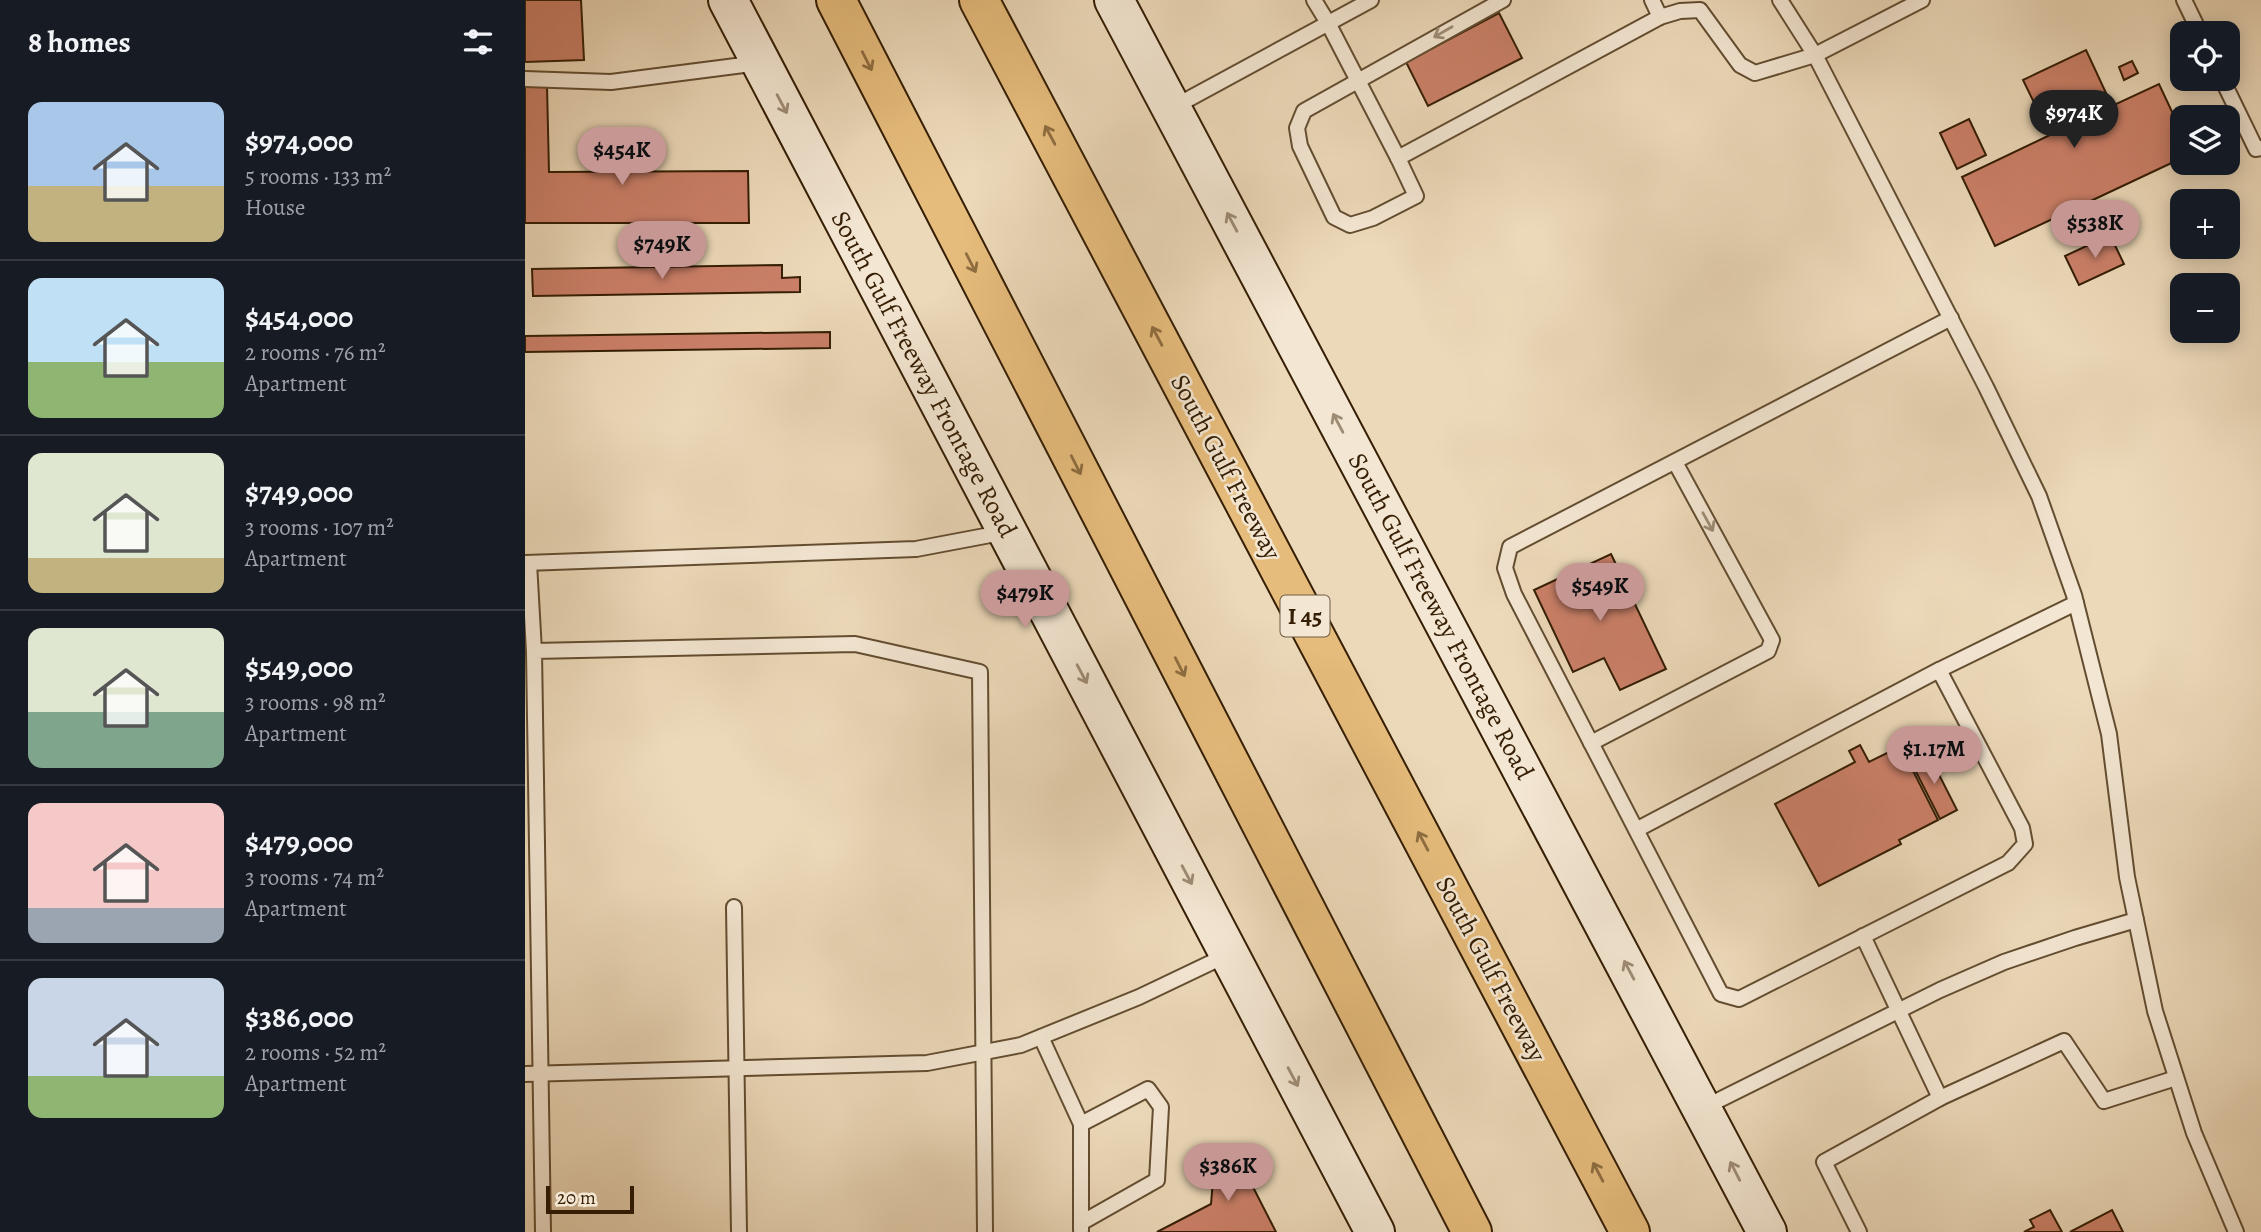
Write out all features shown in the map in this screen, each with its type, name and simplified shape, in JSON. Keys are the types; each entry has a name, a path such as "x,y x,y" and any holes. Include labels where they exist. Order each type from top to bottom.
{"highway":[{"path":"836,0 1472,1232"},
{"name":"South Gulf Freeway","path":"979,0 1630,1232"}],"main road":[{"name":"South Gulf Freeway Frontage Road","path":"728,0 1375,1232"},
{"name":"South Gulf Freeway Frontage Road","path":"1114,0 1767,1232"}],"lane":[{"path":"1314,0 1328,23 1358,81 1398,158 1416,196 1373,219 1350,225 1334,216 1300,146 1297,128 1304,111 1358,81 1503,0"},
{"path":"1171,109 1371,0"},
{"path":"1651,0 1660,17"},
{"path":"1780,0 1815,55 1951,318 2039,496 2076,603 2109,734 2127,877 2155,1011 2194,1133 2236,1232"},
{"path":"1398,158 1660,17 1698,5 1740,65 1755,73 1815,55 1922,0"},
{"path":"2184,0 2194,21"},
{"path":"525,79 611,82 760,62"},
{"path":"2228,91 2256,149 2261,148"},
{"path":"1939,670 2022,828 2025,844 2008,863 1739,999 1721,994 1514,594 1505,568 1510,547 1951,318"},
{"path":"1591,743 1768,651 1772,640 1675,462"},
{"path":"543,1232 532,1074 530,741 534,651 527,563 916,549 1007,532"},
{"path":"1636,830 1939,670 2076,603"},
{"path":"534,651 855,643 980,671 985,1232"},
{"path":"734,907 739,1232"},
{"path":"1703,1108 1898,1010 2004,962 2075,937 2136,920"},
{"path":"1863,936 1940,1098"},
{"path":"532,1074 927,1063 1021,1045 1139,998 1229,954"},
{"path":"1041,1037 1081,1124 1081,1227"},
{"path":"1859,1232 1824,1162 1940,1098 2063,1041 2104,1101 2176,1078"},
{"path":"1081,1124 1148,1089 1161,1107 1157,1180 1081,1227"}],"building":[{"path":"525,0 581,0 584,60 525,62"},
{"path":"1499,13 1522,58 1428,106 1406,62"},
{"path":"2086,50 2112,106 2159,84 2170,107 2170,164 1995,246 1962,177 2050,135 2023,80"},
{"path":"2132,61 2138,73 2124,80 2119,67"},
{"path":"525,86 547,86 549,172 748,171 749,223 525,223"},
{"path":"1969,119 1986,155 1957,169 1940,133"},
{"path":"2110,235 2124,264 2079,285 2065,256"},
{"path":"782,265 782,278 800,277 800,292 533,296 532,269"},
{"path":"830,332 830,348 525,352 525,336"},
{"path":"1611,554 1666,669 1620,690 1604,658 1573,672 1534,590"},
{"path":"1860,745 1869,762 1893,750 1901,765 1908,761 1938,820 1899,840 1901,844 1819,886 1775,804 1855,762 1849,751"},
{"path":"1928,753 1957,810 1940,819 1911,762"},
{"path":"1232,1146 1276,1232 1157,1232 1211,1204 1215,1155"},
{"path":"2050,1210 2062,1232 2024,1232 2034,1227 2030,1220"},
{"path":"2112,1210 2123,1232 2070,1232"}]}
